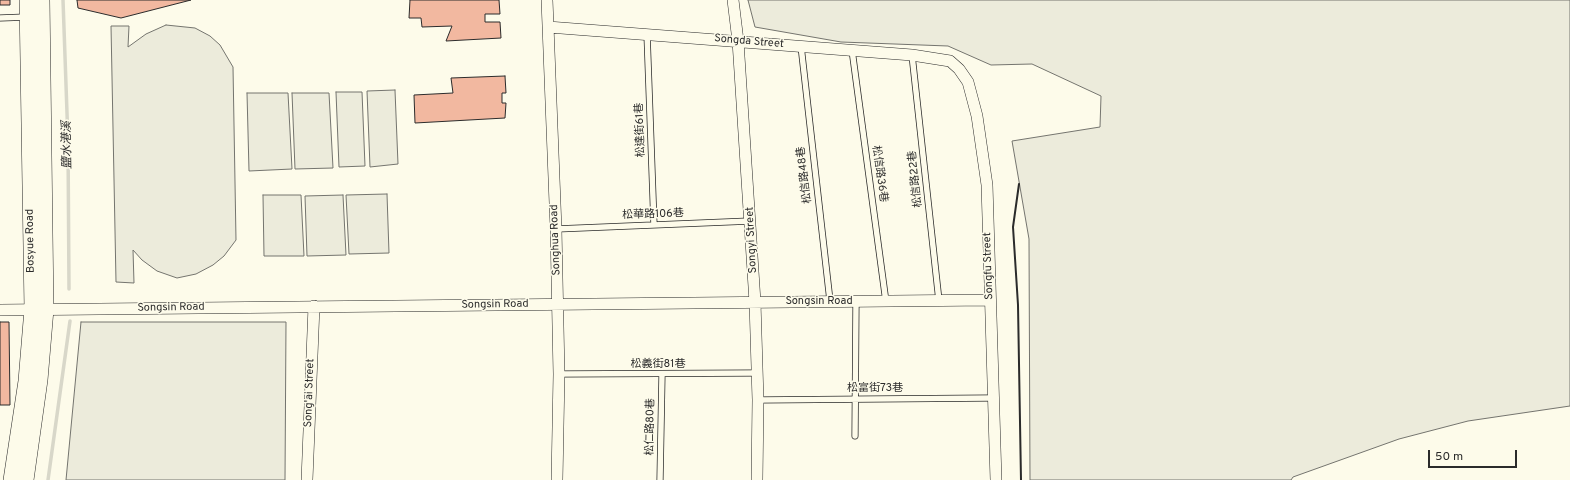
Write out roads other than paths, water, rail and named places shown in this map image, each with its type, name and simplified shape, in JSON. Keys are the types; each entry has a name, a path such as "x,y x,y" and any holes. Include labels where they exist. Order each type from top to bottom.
{"street":[{"name":"Bosyue Road","path":"26,480 40,380 39,309 28,0"},
{"name":"Bosyue Road","path":"11,480 39,309 42,0"},
{"name":"Songhua Road","path":"547,0 558,304 559,374 557,480"},
{"name":"Songyi Street","path":"732,0 738,40 751,221 758,400 757,480"},
{"name":"Songda Street","path":"548,27 738,40 912,55 950,61"},
{"name":"Songfu Street","path":"950,61 959,69 968,82 976,116 987,185 992,398 996,480"},
{"name":"Songsin Road","path":"0,310 990,300"},
{"name":"Song'ai Street","path":"307,480 314,306"}],"lane":[{"path":"0,18 43,17"},
{"name":"松達街61巷","path":"647,34 654,225"},
{"name":"松信路48巷","path":"801,46 830,301"},
{"name":"松信路36巷","path":"852,50 886,302"},
{"name":"松信路22巷","path":"912,55 939,301"},
{"name":"松華路106巷","path":"556,229 751,221"},
{"path":"855,436 856,302"},
{"name":"松義街81巷","path":"559,374 757,374"},
{"name":"松仁路80巷","path":"660,480 662,375"},
{"name":"松富街73巷","path":"758,400 992,398"}],"waterway":[{"name":"鹽水港溪","path":"63,0 68,141 69,289"},
{"name":"鹽水港溪","path":"48,480 70,321"}]}
